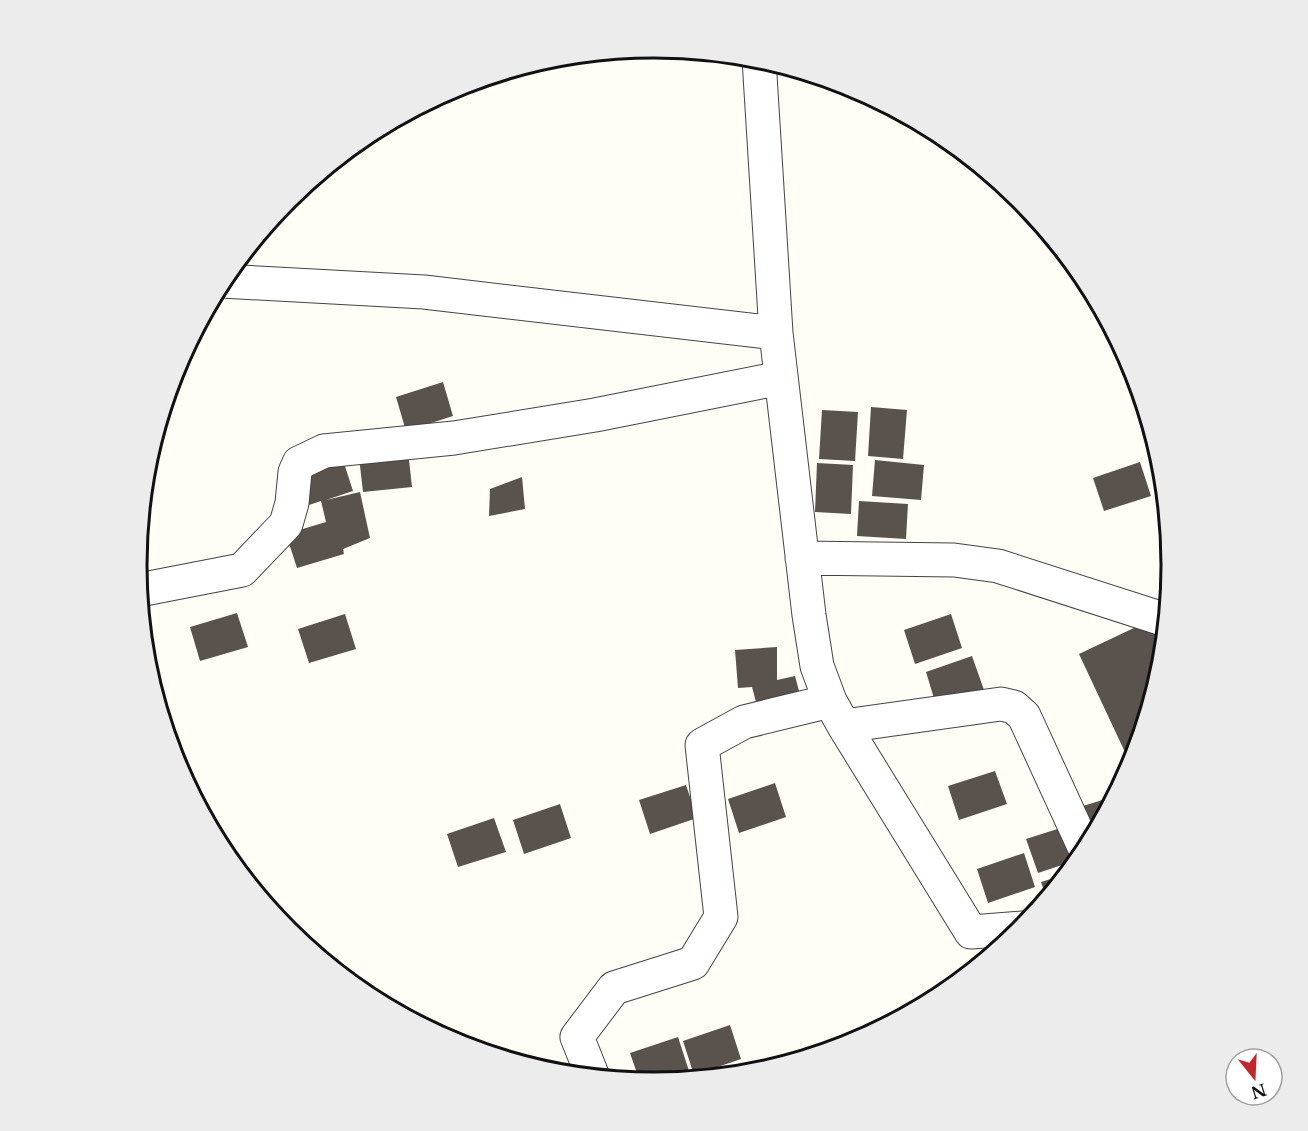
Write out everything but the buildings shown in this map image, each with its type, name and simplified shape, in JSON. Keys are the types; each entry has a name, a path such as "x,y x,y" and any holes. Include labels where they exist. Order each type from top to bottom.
{"street":[{"path":"760,70 776,333 814,647 837,714 970,932 1008,928"},
{"path":"234,282 424,292 776,333"},
{"path":"148,588 242,570 286,524 292,503 295,472 299,463 324,451 454,438 595,415 782,378"},
{"path":"802,558 954,560 988,564 1158,618"},
{"path":"589,1068 577,1037 614,988 693,963 721,917 702,745 744,722 1001,704 1014,707 1024,716 1081,839"}]}
